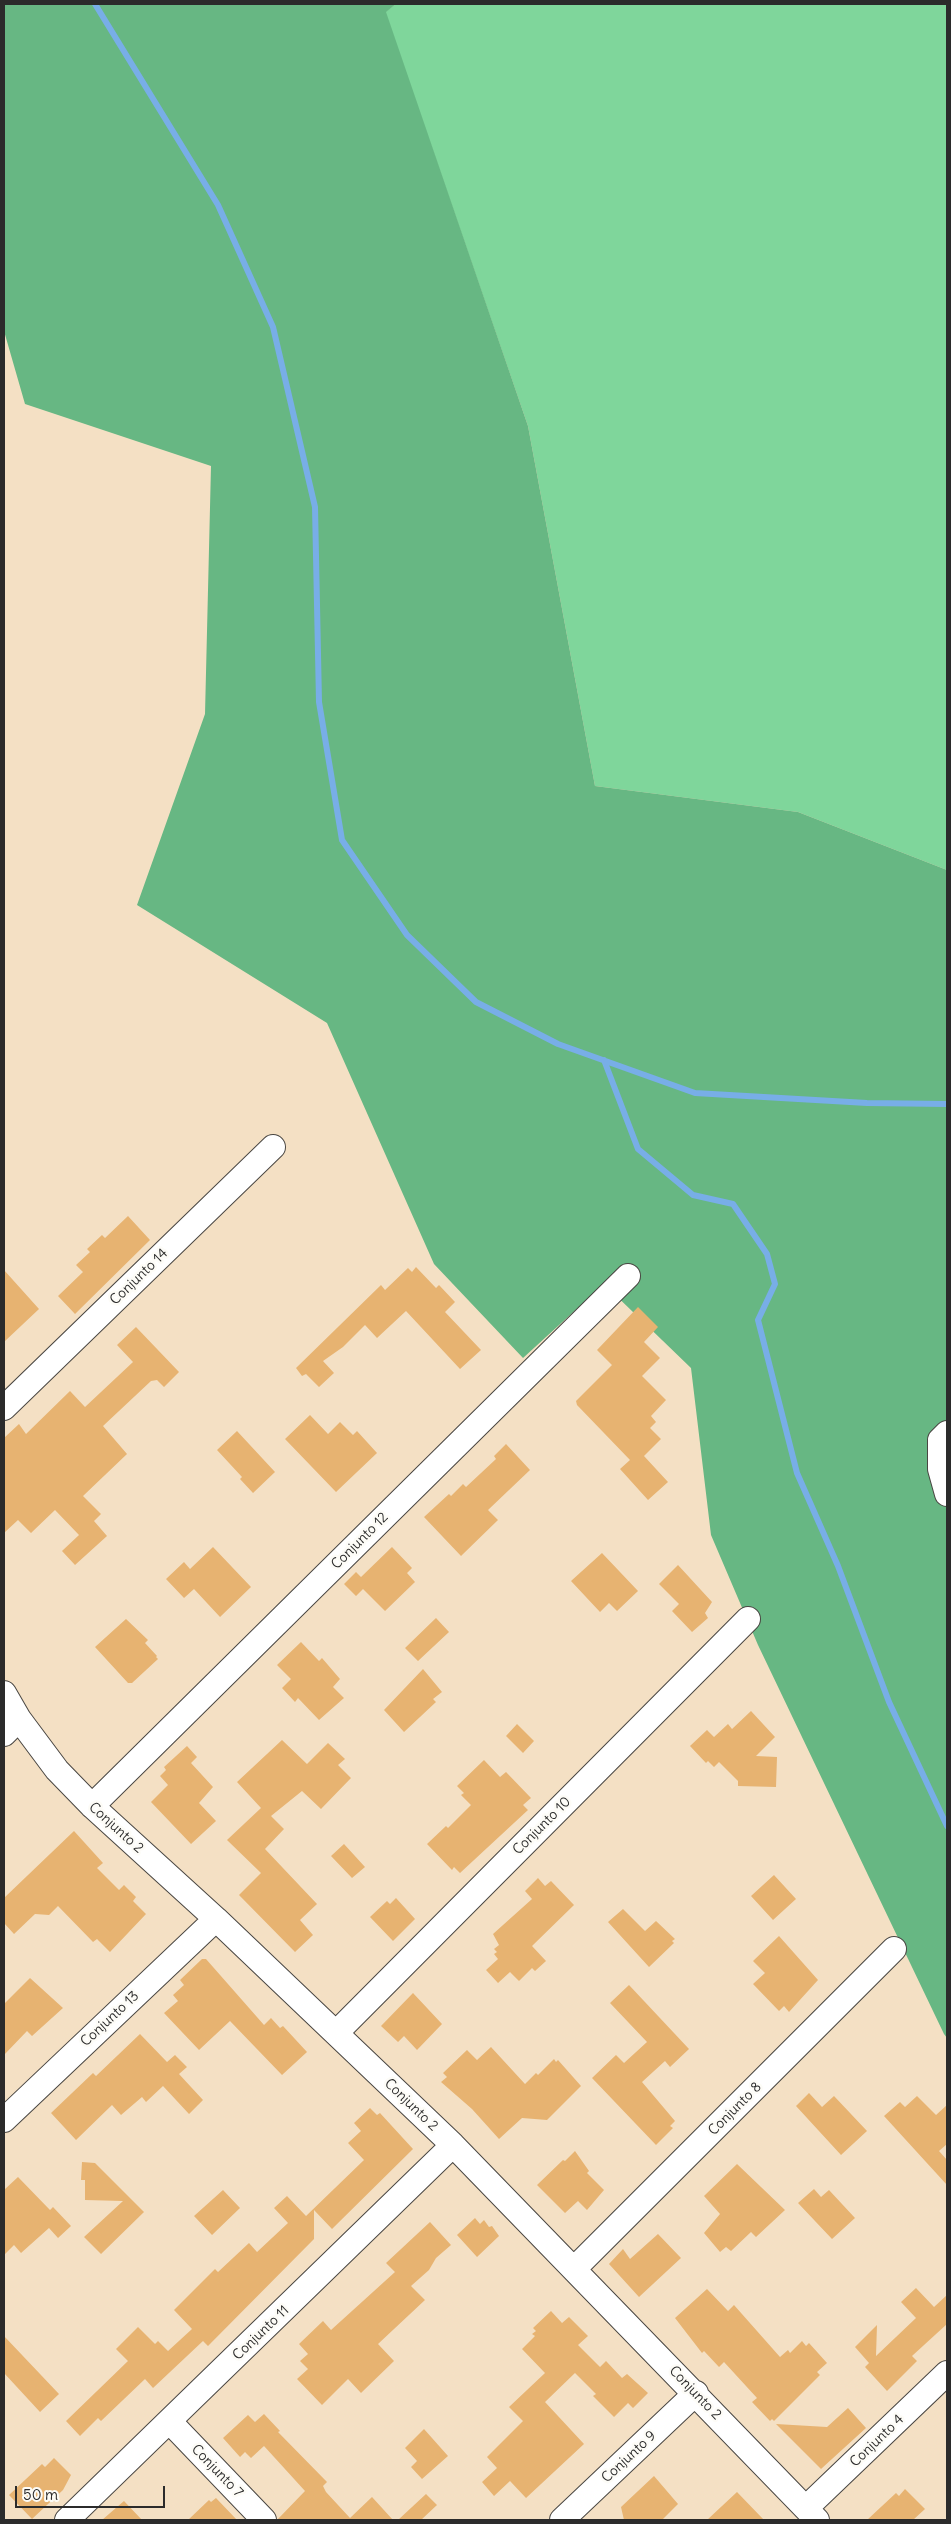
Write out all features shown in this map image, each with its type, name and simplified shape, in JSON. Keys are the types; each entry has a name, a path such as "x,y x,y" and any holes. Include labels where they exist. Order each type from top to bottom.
{"street":[{"name":"Conjunto 14","path":"4,1408 273,1147"},
{"name":"Conjunto 12","path":"92,1806 628,1276"},
{"path":"947,1433 940,1440 940,1469 947,1494"},
{"name":"Conjunto 10","path":"336,2033 748,1620"},
{"name":"Conjunto 2","path":"4,1693 12,1726 92,1806 216,1919 453,2145 575,2268 812,2514"},
{"name":"Conjunto 13","path":"4,2120 216,1919"},
{"name":"Conjunto 8","path":"575,2268 894,1949"},
{"name":"Conjunto 11","path":"67,2520 453,2145"},
{"name":"Conjunto 4","path":"812,2514 947,2373"},
{"name":"Conjunto 9","path":"562,2520 696,2394"},
{"name":"Conjunto 7","path":"170,2422 264,2520"}],"green space":[{"path":"4,4 396,4 386,12 528,426 595,786 798,812 947,870 947,2038 758,1645 711,1535 691,1368 604,1284 523,1358 434,1264 327,1023 137,905 205,714 211,466 25,404 4,331"},
{"path":"396,4 947,4 947,870 798,812 595,786 528,426 385,12"}],"building":[{"path":"128,1216 150,1240 75,1314 58,1296 83,1272 76,1265 90,1252 87,1249 102,1235 105,1238"},
{"path":"416,1267 436,1288 439,1285 455,1302 445,1312 481,1350 460,1369 406,1311 377,1338 365,1325 343,1347 323,1361 334,1373 319,1387 306,1374 302,1376 296,1368 381,1285 385,1290 408,1268 412,1272"},
{"path":"4,1270 39,1309 4,1342"},
{"path":"638,1307 658,1327 644,1342 660,1358 642,1376 666,1400 651,1416 656,1422 650,1428 661,1439 644,1456 668,1482 648,1500 620,1469 630,1460 577,1405 576,1401 612,1365 597,1350"},
{"path":"136,1327 179,1372 164,1387 157,1380 151,1381 103,1426 127,1454 83,1496 101,1514 94,1521 107,1536 75,1565 62,1551 79,1535 55,1510 31,1533 18,1520 4,1533 4,1438 19,1424 26,1434 70,1391 85,1407 133,1362 117,1345"},
{"path":"310,1415 328,1434 340,1422 353,1435 357,1431 377,1453 336,1492 285,1439"},
{"path":"237,1431 275,1472 253,1493 240,1479 242,1477 217,1450"},
{"path":"506,1444 530,1470 488,1510 498,1520 461,1556 424,1517 463,1484 466,1487 496,1459 494,1456"},
{"path":"213,1547 251,1587 220,1617 194,1589 184,1598 166,1579 184,1562 190,1569"},
{"path":"392,1547 412,1568 407,1573 415,1582 385,1611 363,1589 356,1596 344,1584 356,1572 361,1577"},
{"path":"602,1553 638,1591 617,1611 609,1603 600,1612 571,1581"},
{"path":"678,1565 712,1602 705,1613 708,1618 692,1632 672,1611 679,1604 659,1584"},
{"path":"436,1618 449,1632 418,1661 405,1648"},
{"path":"126,1619 148,1640 145,1643 158,1659 132,1683 128,1683 95,1647"},
{"path":"301,1642 319,1661 322,1658 340,1679 333,1687 344,1698 319,1720 298,1698 295,1702 282,1688 291,1679 277,1665"},
{"path":"423,1669 442,1692 433,1699 436,1702 404,1732 384,1710"},
{"path":"751,1711 775,1737 756,1756 777,1757 776,1787 738,1786 738,1781 719,1762 714,1767 708,1761 706,1763 690,1746 707,1730 714,1737 728,1724 732,1729"},
{"path":"517,1724 534,1741 523,1753 506,1736"},
{"path":"282,1740 307,1764 328,1743 345,1759 338,1765 351,1778 321,1809 302,1791 271,1816 284,1829 265,1849 317,1904 300,1920 313,1935 295,1952 239,1895 261,1873 227,1840 261,1808 237,1782"},
{"path":"187,1746 197,1757 191,1763 213,1787 199,1803 216,1821 191,1844 151,1802 168,1785 160,1776 166,1770 164,1767"},
{"path":"484,1760 500,1777 506,1772 531,1798 523,1805 528,1810 460,1873 454,1867 452,1870 427,1844 446,1826 448,1828 471,1805 461,1795 464,1793 457,1786"},
{"path":"74,1831 103,1863 97,1868 119,1890 124,1885 136,1897 133,1901 146,1914 110,1952 97,1939 93,1942 58,1906 49,1915 35,1914 14,1934 4,1923 4,1898"},
{"path":"344,1844 365,1867 352,1878 331,1856"},
{"path":"774,1875 796,1899 773,1920 751,1896"},
{"path":"538,1878 545,1886 551,1881 574,1905 532,1946 546,1961 535,1971 532,1968 519,1981 510,1972 498,1983 486,1970 498,1959 494,1954 497,1952 494,1949 499,1945 493,1934 532,1899 525,1891"},
{"path":"396,1898 415,1919 393,1941 370,1917 387,1901 390,1904"},
{"path":"623,1909 645,1931 656,1921 675,1939 672,1941 674,1943 649,1967 608,1922"},
{"path":"779,1936 818,1980 789,2012 784,2006 779,2011 753,1984 765,1973 753,1961"},
{"path":"202,1959 206,1959 264,2025 271,2018 280,2028 283,2026 307,2052 282,2075 230,2021 199,2050 164,2013 178,2001 173,1995 184,1985 180,1980"},
{"path":"30,1978 63,2008 32,2036 27,2031 4,2055 4,2004"},
{"path":"629,1985 689,2049 670,2067 665,2061 642,2082 675,2121 670,2126 673,2128 656,2145 592,2078 616,2055 624,2063 647,2042 610,2003"},
{"path":"413,1993 442,2024 417,2050 404,2036 398,2042 381,2026"},
{"path":"140,2034 167,2062 175,2055 187,2067 179,2074 203,2100 189,2114 163,2086 146,2102 142,2097 121,2115 112,2105 76,2140 51,2113 93,2073 96,2076"},
{"path":"491,2047 525,2084 536,2073 538,2075 554,2059 556,2062 558,2060 581,2086 547,2120 522,2118 499,2139 472,2109 441,2082 447,2077 443,2073 467,2050 477,2060"},
{"path":"809,2093 822,2107 834,2096 867,2131 841,2155 796,2106"},
{"path":"917,2096 936,2115 947,2105 947,2144 939,2151 947,2160 947,2185 884,2116 900,2102 905,2107"},
{"path":"370,2108 377,2115 380,2113 413,2149 332,2229 314,2210 314,2239 208,2346 203,2341 153,2388 145,2379 101,2421 98,2418 80,2436 66,2421 128,2361 116,2349 138,2327 155,2344 158,2341 168,2351 192,2329 174,2310 215,2269 218,2272 249,2243 257,2252 288,2223 274,2208 287,2196 306,2216 364,2160 348,2143 361,2131 354,2123"},
{"path":"575,2151 589,2171 587,2173 604,2190 587,2210 578,2201 565,2213 537,2185"},
{"path":"82,2162 95,2163 144,2212 101,2254 84,2237 123,2201 85,2200 85,2180 81,2180"},
{"path":"737,2164 785,2210 756,2237 751,2232 731,2251 726,2247 720,2252 704,2233 720,2214 704,2196"},
{"path":"18,2177 50,2210 53,2207 71,2226 58,2238 49,2228 21,2253 14,2245 4,2255 4,2190"},
{"path":"814,2189 821,2197 829,2190 855,2218 832,2239 798,2203"},
{"path":"223,2190 240,2208 212,2235 194,2216"},
{"path":"475,2218 480,2224 484,2220 489,2227 492,2226 499,2236 477,2257 457,2235"},
{"path":"430,2222 451,2245 436,2258 429,2270 411,2286 425,2300 378,2344 394,2361 361,2393 348,2379 322,2405 297,2379 308,2369 300,2361 308,2354 299,2344 323,2321 331,2330 395,2272 386,2263"},
{"path":"658,2234 681,2258 639,2297 609,2264 623,2249 630,2259"},
{"path":"916,2288 934,2307 947,2295 947,2324 912,2356 917,2361 887,2391 865,2367 869,2363 855,2347 877,2325 876,2356 916,2318 901,2302"},
{"path":"707,2289 728,2311 734,2305 780,2357 788,2350 790,2353 802,2341 806,2346 809,2343 827,2363 817,2372 820,2375 774,2421 772,2419 770,2421 752,2402 757,2398 724,2362 719,2367 704,2351 702,2353 675,2318"},
{"path":"551,2311 562,2323 569,2317 588,2336 578,2345 600,2367 606,2361 622,2378 627,2374 648,2393 633,2408 628,2403 614,2417 593,2396 596,2394 575,2373 545,2402 584,2444 526,2498 510,2481 494,2496 482,2482 497,2468 487,2457 523,2421 509,2407 545,2373 522,2349 535,2336 532,2334 536,2331 533,2328"},
{"path":"4,2336 59,2394 40,2412 4,2373"},
{"path":"848,2408 866,2428 821,2469 776,2424 827,2427"},
{"path":"264,2414 280,2431 278,2432 327,2482 323,2486 326,2492 350,2518 372,2497 393,2520 277,2520 305,2491 264,2446 251,2458 245,2452 240,2457 223,2438 248,2415 255,2422"},
{"path":"424,2429 448,2456 422,2479 411,2467 417,2461 405,2448"},
{"path":"54,2458 71,2475 63,2490 32,2519 9,2495 42,2464 45,2467"},
{"path":"654,2476 678,2504 662,2520 624,2520 621,2507"},
{"path":"905,2489 925,2509 913,2520 867,2520 896,2493 899,2496"},
{"path":"737,2492 764,2520 707,2520"},
{"path":"426,2494 437,2505 421,2520 398,2520"},
{"path":"216,2498 237,2520 188,2520 209,2500 211,2502"},
{"path":"124,2501 142,2520 102,2520"}],"waterway":[{"path":"95,4 218,205 273,327 315,507 319,702 342,840 407,935 476,1002 558,1044 695,1093 867,1103 947,1104"},
{"path":"604,1060 638,1149 693,1195 733,1204 767,1254 775,1284 758,1320 797,1473 838,1566 889,1702 947,1826"}]}
